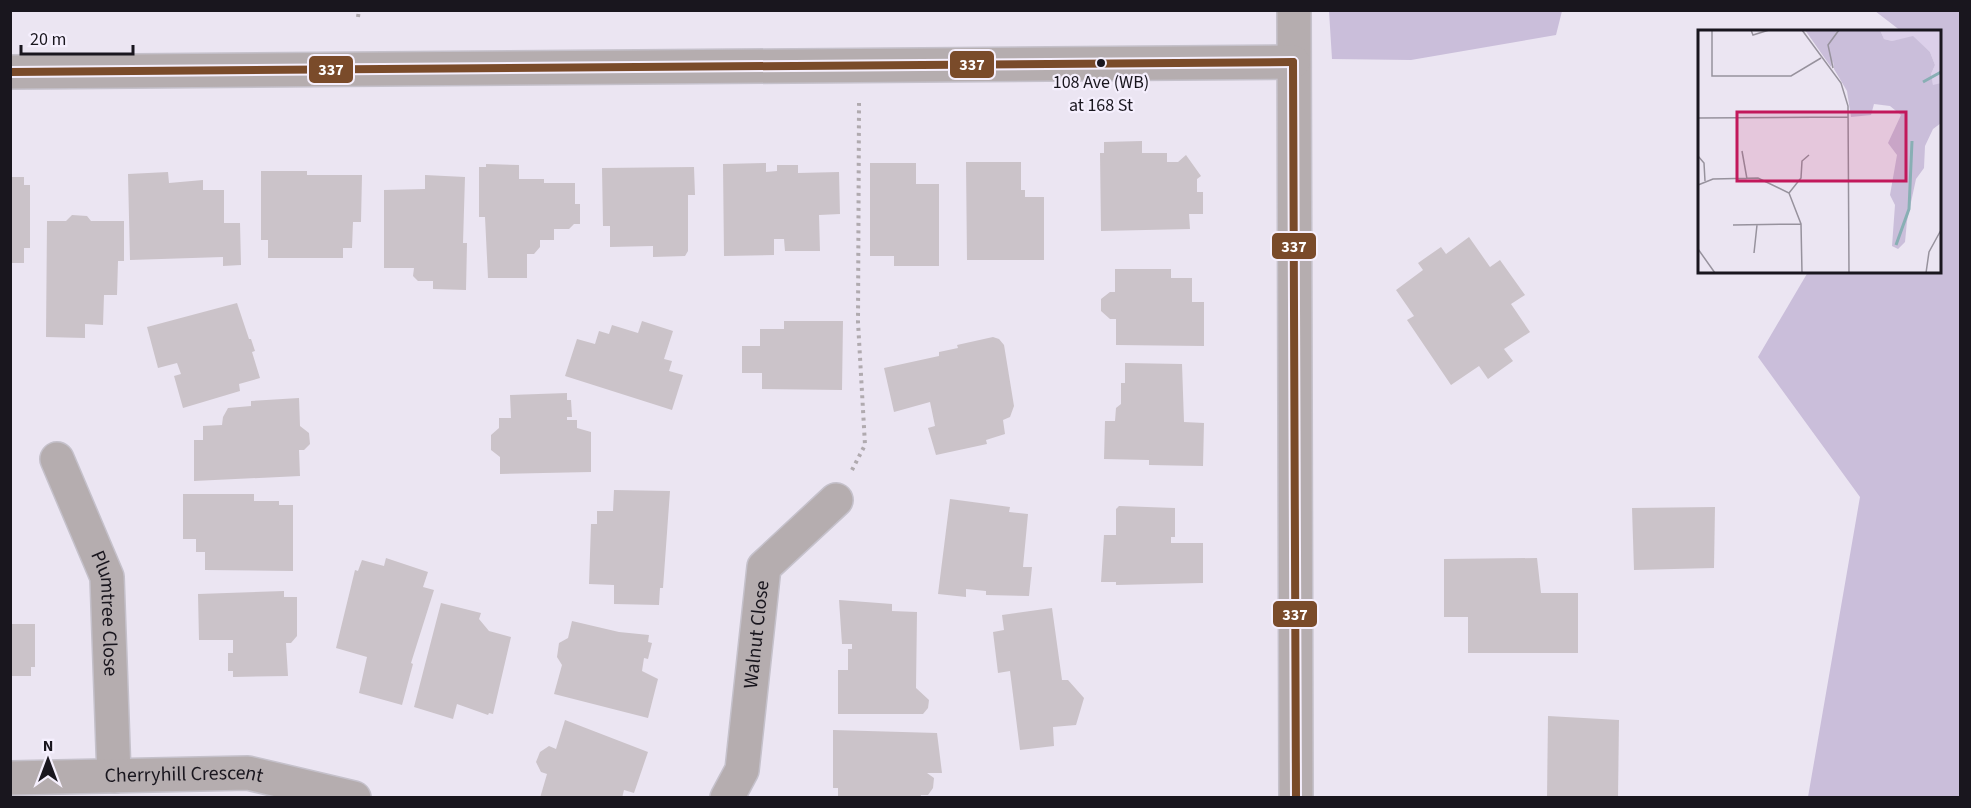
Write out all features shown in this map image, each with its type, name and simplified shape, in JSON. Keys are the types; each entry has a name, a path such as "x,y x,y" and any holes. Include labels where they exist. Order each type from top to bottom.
{"street":[{"path":"1294,10 1296,798"},
{"path":"10,72 1293,62"},
{"name":"Plumtree Close","path":"57,459 107,577 114,776"},
{"name":"Walnut Close","path":"727,798 742,770 764,567 836,500"},
{"name":"Cherryhill Crescent","path":"10,778 248,773 354,798"}],"path":[{"path":"358,17 359,10"},
{"path":"836,500 865,445 858,322 859,103"}],"shaded area":[{"path":"1329,10 1562,11 1556,35 1411,60 1332,59"},
{"path":"1875,11 1960,11 1960,797 1808,797 1860,497 1758,357 1807,273 1941,273 1941,30 1900,30"}],"building":[{"path":"1142,141 1142,153 1167,153 1167,162 1178,162 1186,155 1201,176 1197,179 1197,192 1203,192 1203,214 1189,214 1190,229 1101,231 1100,153 1104,153 1104,142"},
{"path":"966,162 1021,162 1021,190 1025,190 1025,197 1044,197 1044,260 967,260"},
{"path":"766,163 766,172 777,171 777,165 798,165 798,173 839,172 840,214 819,215 820,251 785,251 784,239 774,239 774,255 724,256 723,164"},
{"path":"870,163 916,163 916,184 939,184 939,266 894,266 894,256 870,256"},
{"path":"486,164 519,165 519,179 544,179 544,183 575,183 575,204 580,204 580,224 574,224 569,229 554,229 554,240 540,240 540,247 534,254 527,254 527,278 488,278 485,217 479,217 479,167 486,167"},
{"path":"694,167 695,195 688,195 688,251 685,256 653,257 653,246 610,247 610,226 603,226 602,168"},
{"path":"261,171 307,171 307,175 362,175 361,222 353,222 352,248 343,248 343,258 268,258 268,240 261,240"},
{"path":"168,172 169,183 203,180 203,190 224,190 224,223 240,223 241,265 223,266 223,257 130,260 128,174"},
{"path":"425,175 465,177 463,243 467,243 466,290 433,289 433,281 418,281 413,276 414,268 384,268 384,190 425,189"},
{"path":"10,177 24,177 24,185 30,185 30,248 24,248 24,263 10,263"},
{"path":"72,215 87,216 91,221 124,221 124,261 118,261 117,295 104,295 103,325 85,324 85,338 46,337 47,221 66,221"},
{"path":"1469,237 1490,267 1500,260 1525,295 1511,304 1530,332 1504,349 1513,361 1488,379 1479,366 1451,385 1407,320 1414,316 1396,290 1423,270 1418,263 1441,247 1446,254"},
{"path":"1115,269 1171,269 1171,278 1192,278 1192,302 1204,302 1204,346 1116,345 1116,319 1110,319 1101,311 1101,299 1110,292 1115,292"},
{"path":"237,303 255,351 252,352 260,378 239,384 240,391 183,408 174,376 181,374 177,363 158,368 147,327"},
{"path":"642,321 673,331 664,359 672,361 669,371 683,375 672,410 565,376 577,339 595,344 599,331 609,334 612,325 638,333"},
{"path":"784,321 843,321 842,390 762,389 762,373 742,373 742,346 760,346 760,329 784,329"},
{"path":"993,337 999,339 1004,345 1014,406 1010,417 1003,420 1005,434 986,440 987,444 936,455 928,428 935,426 930,402 894,412 884,368 939,356 939,352 958,348 957,345"},
{"path":"1125,363 1182,364 1184,422 1204,423 1203,466 1149,465 1149,460 1104,459 1105,421 1115,421 1116,408 1121,404 1121,383 1125,383"},
{"path":"567,393 567,400 571,400 572,417 567,417 567,420 577,420 577,428 591,432 591,472 500,474 500,457 491,450 491,435 499,428 499,418 511,418 510,395"},
{"path":"299,398 300,426 309,433 310,444 304,450 299,450 300,476 194,481 194,440 203,440 203,426 222,425 228,408 251,406 251,401"},
{"path":"614,490 670,491 663,588 660,588 659,605 614,604 614,585 589,584 591,524 597,524 597,511 613,511"},
{"path":"183,494 254,494 254,501 279,501 279,505 293,505 293,571 205,570 205,552 196,552 196,539 183,539"},
{"path":"950,499 1010,507 1009,512 1028,514 1023,567 1032,567 1029,596 986,595 986,591 966,589 966,597 938,594"},
{"path":"1119,506 1175,508 1175,537 1171,537 1171,543 1203,543 1203,583 1116,585 1116,582 1101,582 1104,535 1116,535 1116,509"},
{"path":"1715,507 1714,568 1634,570 1632,508"},
{"path":"386,558 428,572 423,587 434,590 411,663 413,664 402,705 359,693 367,657 336,648 355,570 358,571 362,560 384,566"},
{"path":"1537,558 1541,593 1578,593 1578,653 1468,653 1468,617 1444,617 1444,559"},
{"path":"284,591 284,597 297,597 297,636 291,643 286,643 288,676 233,677 233,671 228,671 228,653 233,653 233,640 199,640 198,594"},
{"path":"839,600 892,604 892,611 917,612 916,688 929,700 928,708 923,714 838,714 838,670 848,670 848,649 852,649 852,644 842,644"},
{"path":"441,603 481,613 479,619 489,631 511,637 493,714 488,715 457,704 453,719 414,707"},
{"path":"1052,608 1062,680 1068,680 1084,698 1076,725 1053,727 1054,746 1020,750 1010,671 998,673 993,632 1004,630 1002,615"},
{"path":"572,621 619,632 649,635 648,642 652,643 648,659 644,658 642,671 658,679 648,718 554,694 562,665 557,657 559,643 568,638"},
{"path":"10,624 35,624 35,667 31,667 31,676 10,676"},
{"path":"1548,716 1619,720 1618,798 1547,798"},
{"path":"565,720 648,752 634,793 624,790 622,798 540,798 547,774 541,772 536,762 540,752 549,746 556,749"},
{"path":"833,730 937,733 942,773 927,773 934,778 933,788 928,795 921,795 920,798 838,798 838,788 833,788"}],"transit line":[{"name":"337","path":"1293,62 1296,798"},
{"name":"337","path":"10,72 1293,62"}],"place":[{"name":"108 Ave (WB) at 168 St","path":"1101,63"}]}
